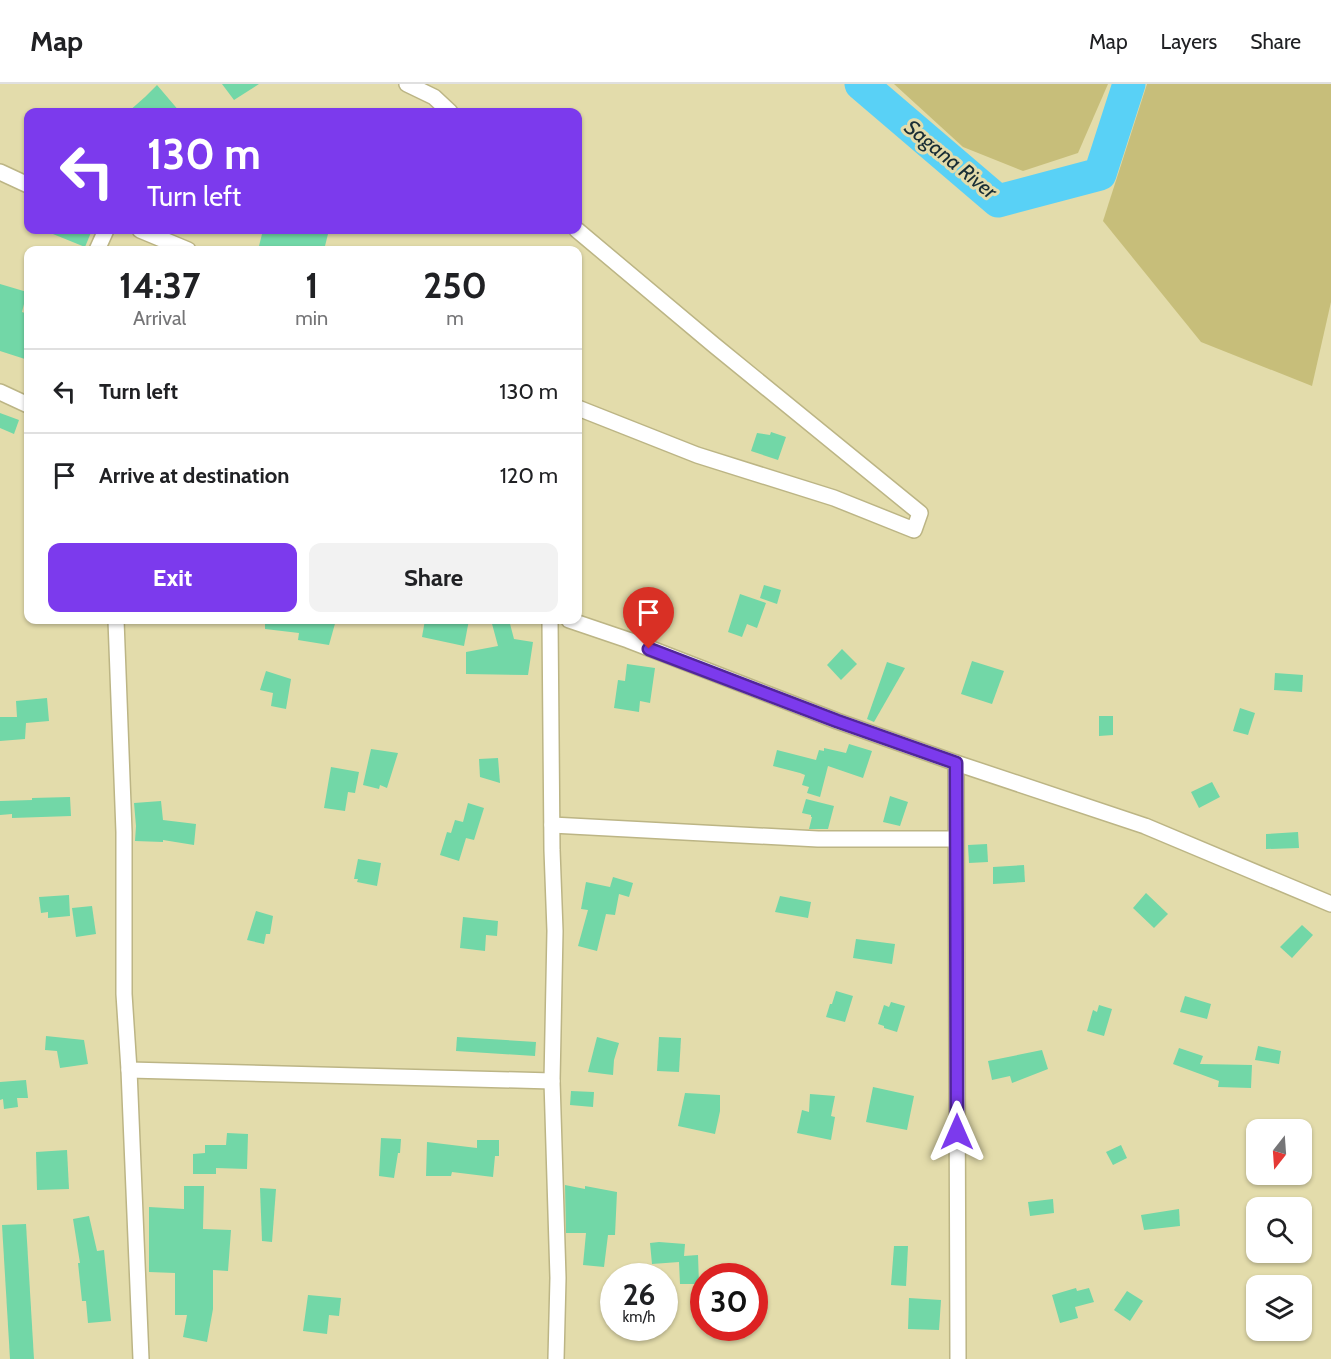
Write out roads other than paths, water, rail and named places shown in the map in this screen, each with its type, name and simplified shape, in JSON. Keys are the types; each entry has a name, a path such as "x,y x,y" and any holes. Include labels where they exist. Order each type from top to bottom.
{"street":[{"path":"407,84 434,97 446,108"},
{"path":"0,172 24,183"},
{"path":"150,234 178,246"},
{"path":"582,234 920,513 914,530 834,498 697,455 582,410"},
{"path":"0,392 24,403"},
{"path":"116,624 124,832 124,994 141,1359"},
{"path":"550,624 555,931 552,1081 558,1278 556,1359"},
{"path":"581,624 837,721 1145,826 1331,904"},
{"path":"956,763 958,1359"},
{"path":"552,825 818,839 956,839"},
{"path":"129,1070 552,1081"}],"waterway":[{"name":"Sagana River","path":"861,84 998,201 1100,174 1129,84"}]}
